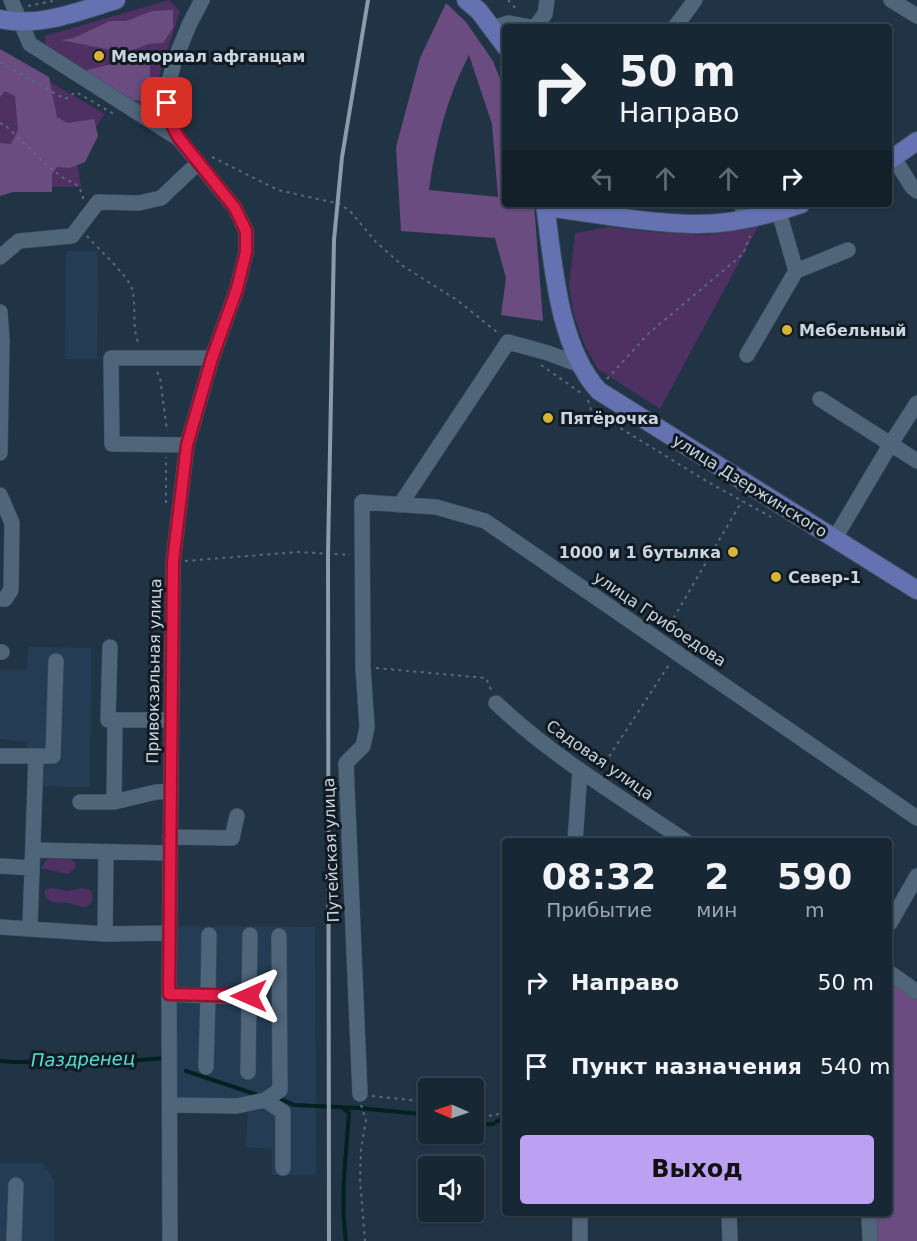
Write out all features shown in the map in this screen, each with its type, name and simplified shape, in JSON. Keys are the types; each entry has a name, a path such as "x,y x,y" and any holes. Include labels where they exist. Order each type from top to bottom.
{"main road":[{"path":"0,19 21,21 51,18 116,0"},
{"path":"466,0 479,11 502,41"},
{"path":"892,159 917,141"},
{"name":"улица Дзержинского","path":"546,207 564,320 571,345 588,380 599,391 917,590"},
{"path":"566,207 586,208 620,217 660,223 751,227 793,207"},
{"path":"552,247 555,233 562,222 586,208"}],"street":[{"name":"Привокзальная улица","path":"170,1241 169,933 173,562 187,445 212,358 237,289 246,252 246,231 235,208 179,138 166,114 167,91 174,62 202,0"},
{"path":"535,24 545,14 548,0"},
{"path":"677,24 695,0"},
{"path":"891,0 917,16"},
{"path":"12,2 30,44 179,138"},
{"path":"503,24 508,22 518,24"},
{"path":"493,28 502,24"},
{"path":"892,159 917,191"},
{"path":"0,257 19,241 72,236 98,202 139,203 161,198 198,163"},
{"path":"741,207 751,227"},
{"path":"780,212 796,271"},
{"path":"747,355 796,271 848,250"},
{"path":"0,312 0,453"},
{"path":"400,505 508,342 548,352 580,365"},
{"path":"187,445 112,444 111,358 212,358"},
{"path":"820,399 917,461"},
{"path":"835,538 917,403"},
{"path":"0,495 12,523 10,590 5,599 0,599"},
{"name":"улица Грибоедова","path":"362,502 436,507 485,521 917,818"},
{"name":"Путейская улица","path":"360,1094 346,763 363,746 367,727 363,667 362,502"},
{"path":"110,647 108,720 171,720"},
{"path":"0,756 53,756 57,661"},
{"name":"Садовая улица","path":"496,703 521,726 580,770 681,838"},
{"path":"114,802 115,721"},
{"path":"30,927 36,756"},
{"path":"575,838 580,770"},
{"path":"80,802 114,802 156,792 171,791"},
{"path":"33,850 106,852 232,838 237,816"},
{"path":"105,934 106,852"},
{"path":"0,866 32,868"},
{"path":"892,920 917,876"},
{"path":"0,927 30,927 105,934 169,933"},
{"path":"206,1067 209,934"},
{"path":"248,1072 250,935"},
{"path":"170,1105 237,1106 265,1100 280,1090 279,936"},
{"path":"892,974 917,992"},
{"path":"169,994 249,996"},
{"path":"265,1100 284,1112 283,1168"},
{"path":"14,1241 16,1185"},
{"path":"580,1216 580,1241"},
{"path":"729,1216 730,1241"},
{"path":"869,1216 870,1241"}],"path":[{"path":"12,2 27,6 58,0"},
{"path":"0,62 65,99 76,92 122,119"},
{"path":"0,123 50,168 66,180 75,183 83,195 87,237 126,279 132,289 135,335 160,377 167,426 166,505"},
{"path":"607,380 649,333 742,254 751,227"},
{"path":"660,641 743,501"},
{"path":"173,562 298,552 362,556"},
{"path":"594,779 678,652"},
{"path":"363,667 486,678 496,703"},
{"path":"360,1094 418,1101"},
{"path":"484,1115 494,1116 502,1112"},
{"path":"363,1113 366,1120 361,1149 360,1180 365,1241"}],"shaded area":[{"path":"169,0 180,11 151,101 139,106 46,49 45,36"},
{"path":"446,3 466,22 493,61 502,84 502,207 534,207 543,321 501,315 506,278 495,238 401,231 396,147 420,58","holes":["469,55 492,124 498,197 429,190 443,121 454,87"]},
{"path":"173,10 173,28 163,43 148,44 126,53 61,40 74,38 110,21 126,21 152,11"},
{"path":"0,49 49,77 57,117 68,123 94,119 98,136 85,162 70,168 57,167 52,174 52,192 13,192 0,196 0,143 11,144 18,130 15,96 5,91 0,97"},
{"path":"0,53 105,114 76,155 81,187 0,186"},
{"path":"150,55 150,86 142,101 125,99 82,71"},
{"path":"759,225 660,409 598,369 585,346 574,315 569,286 575,233 609,227 708,235"},
{"path":"66,251 98,251 97,359 65,359"},
{"path":"28,647 91,648 90,787 27,786 27,742 0,739 0,670 27,670"},
{"path":"68,857 76,863 75,868 68,874 41,868 47,859"},
{"path":"52,888 67,891 82,888 91,890 93,899 89,905 83,907 52,902 44,892"},
{"path":"179,926 315,927 316,1175 272,1175 272,1149 246,1147 248,1111 175,1111 175,935"},
{"path":"892,980 917,999 917,1241 875,1241 875,1216 892,1216"},
{"path":"0,1163 42,1163 54,1180 54,1241 0,1241"}],"waterway":[{"name":"Паздренец","path":"0,1061 128,1061 164,1058"},
{"name":"Паздренец","path":"186,1071 258,1095"},
{"name":"Паздренец","path":"276,1097 294,1105 418,1114"},
{"path":"342,1107 349,1113 344,1193 346,1241"},
{"name":"Паздренец","path":"484,1124 493,1124 502,1118"}],"railway":[{"path":"329,1241 328,553 334,240 342,157 368,0"}],"place":[{"name":"Мемориал афганцам","path":"99,56"},
{"name":"Мебельный","path":"787,330"},
{"name":"Пятёрочка","path":"548,418"},
{"name":"1000 и 1 бутылка","path":"733,552"},
{"name":"Север-1","path":"776,577"}],"route":[{"path":"167,103 166,114 179,138 235,208 246,231 246,252 237,289 212,358 187,445 173,562 169,994 249,996"}]}
